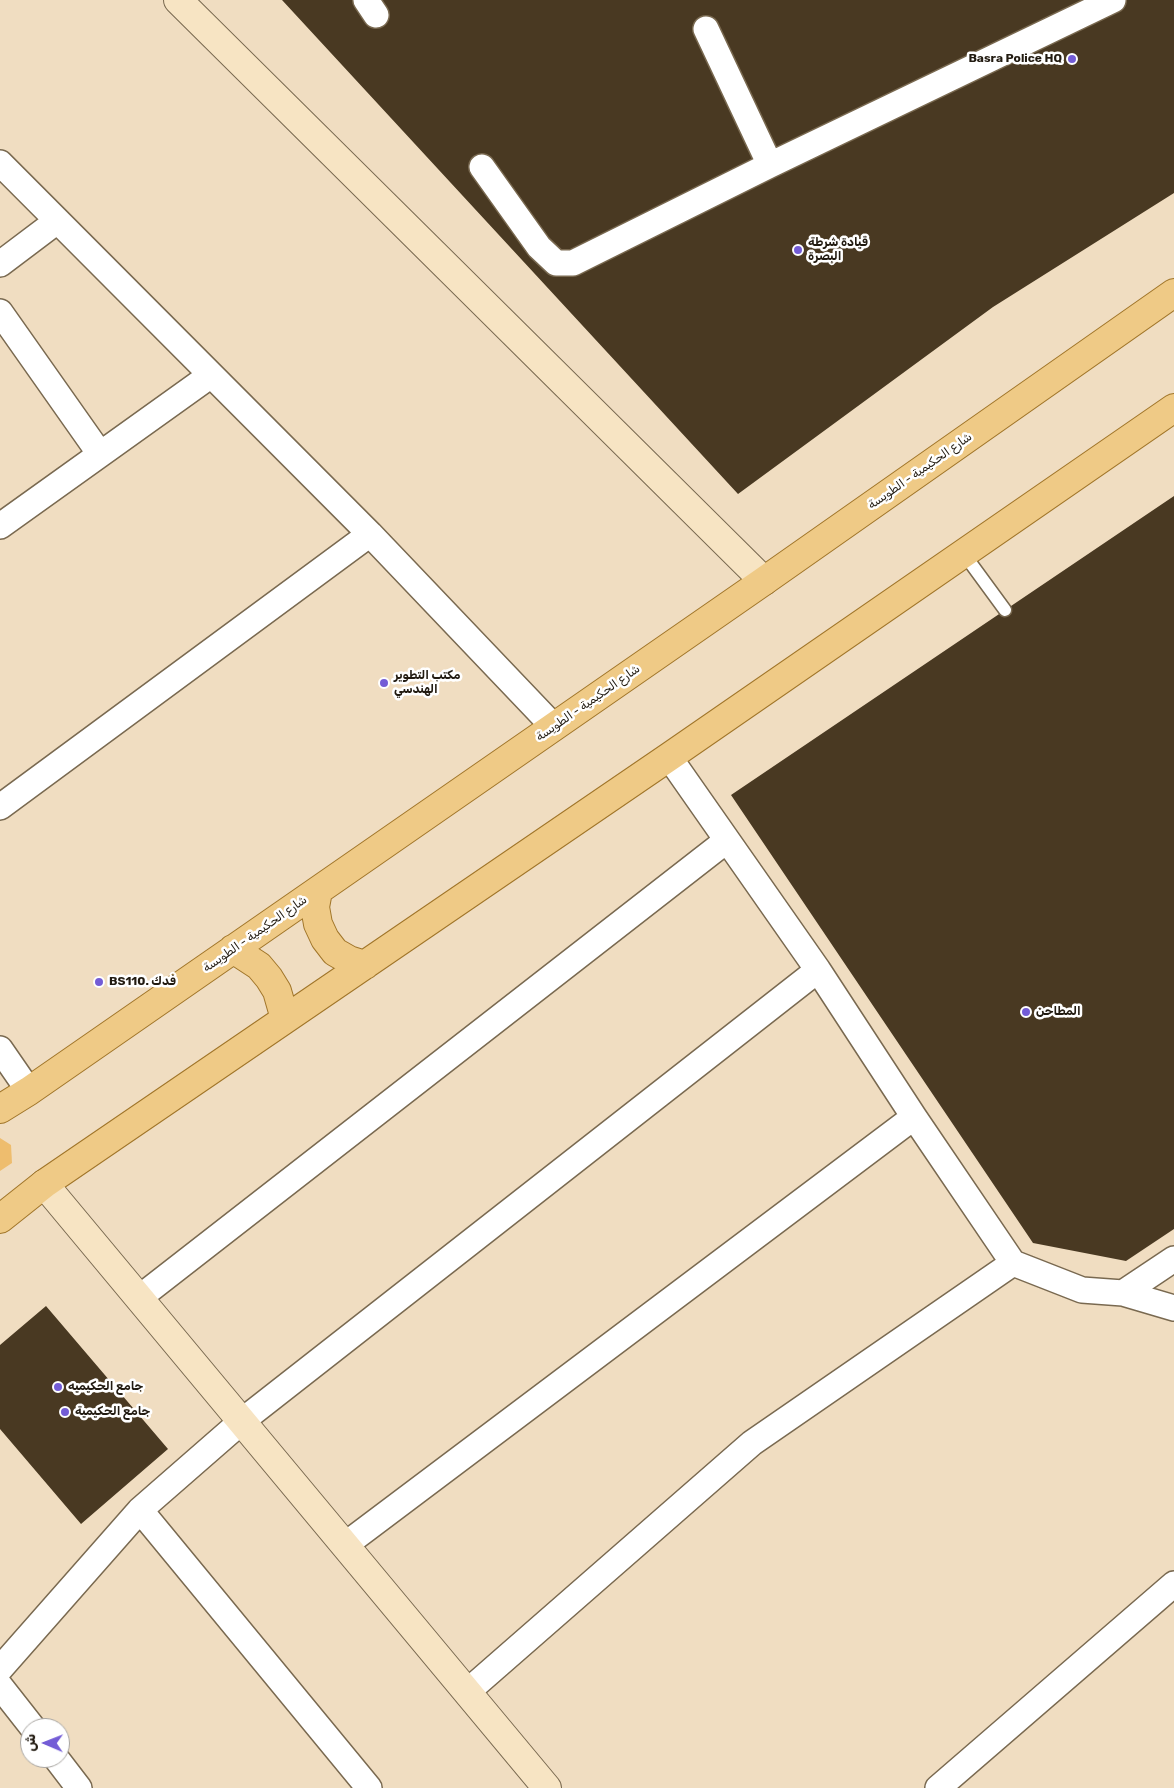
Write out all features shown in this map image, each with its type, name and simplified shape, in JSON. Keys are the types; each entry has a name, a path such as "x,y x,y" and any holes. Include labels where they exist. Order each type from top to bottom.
{"main road":[{"name":"شارع الحكيمية - الطويسة","path":"0,1109 29,1091 554,727 1174,293"},
{"path":"0,1219 44,1184 669,757 1174,408"},
{"path":"318,890 316,907 318,924 325,939 335,952 349,960 365,965"},
{"path":"234,949 259,966 269,978 277,991 286,1019"}],"street":[{"path":"178,0 764,581"},
{"path":"482,167 539,247 556,263 573,263 770,165 1113,0"},
{"path":"706,29 770,165"},
{"path":"0,163 370,534 554,727"},
{"path":"0,264 57,221"},
{"path":"0,312 100,454"},
{"path":"0,526 210,374"},
{"path":"0,807 370,534"},
{"path":"669,757 818,970 914,1117 1013,1263 1082,1290 1123,1293 1174,1308"},
{"path":"139,1298 726,841"},
{"path":"0,1669 140,1510 242,1421 818,970"},
{"path":"0,1049 29,1091"},
{"path":"345,1546 914,1117"},
{"path":"44,1184 547,1788"},
{"path":"1123,1293 1174,1259"},
{"path":"467,1692 752,1443 1013,1263"},
{"path":"140,1510 369,1788"},
{"path":"938,1788 1174,1584"},
{"path":"0,1686 25,1718"},
{"path":"64,1768 79,1788"}],"lane":[{"path":"964,554 1005,610"}],"shaded area":[{"path":"0,1138 11,1145 12,1163 0,1171"}],"building":[{"name":"قيادة شرطة البصرة","path":"282,0 1174,0 1174,193 993,307 738,494"},
{"name":"المطاحن","path":"1174,496 1174,1229 1126,1261 1033,1243 731,795"},
{"name":"جامع الحكيميه","path":"46,1306 168,1449 81,1524 0,1429 0,1345"}],"place":[{"name":"Basra Police HQ","path":"1072,59"},
{"name":"قيادة شرطة البصرة","path":"798,250"},
{"name":"مكتب التطوير الهندسي","path":"384,683"},
{"name":"BS110. فدك","path":"99,982"},
{"name":"المطاحن","path":"1026,1012"},
{"name":"جامع الحكيميه","path":"58,1387"},
{"name":"جامع الحكيمية","path":"65,1412"}]}
